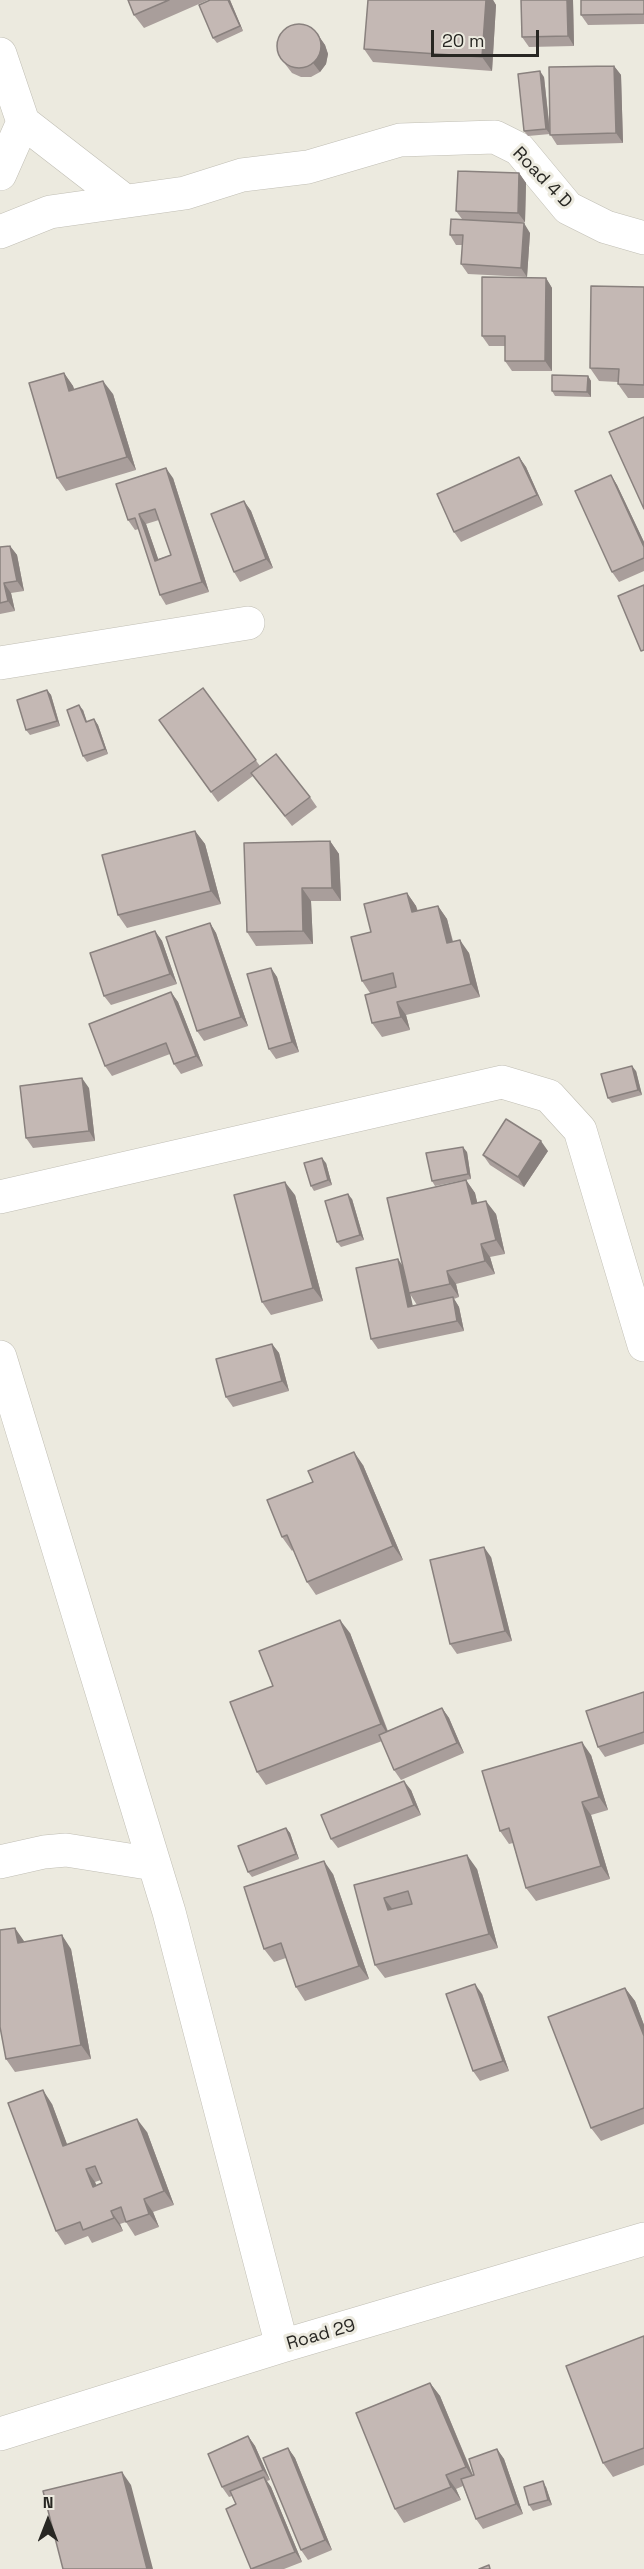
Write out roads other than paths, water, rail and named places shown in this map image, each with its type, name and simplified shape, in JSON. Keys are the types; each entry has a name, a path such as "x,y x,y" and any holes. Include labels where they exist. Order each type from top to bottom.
{"street":[{"path":"0,54 23,122 125,201"},
{"path":"0,174 23,122"},
{"name":"Road 4 D","path":"0,232 50,212 185,193 242,175 308,167 400,141 495,137 519,149 568,208 606,227 644,238"},
{"path":"0,663 248,623"},
{"path":"0,1197 502,1082 549,1096 580,1130 644,1345"},
{"path":"0,1357 154,1864 282,2346"},
{"path":"0,1862 44,1852 66,1850 154,1864"},
{"name":"Road 29","path":"0,2434 282,2346 644,2240"}]}
